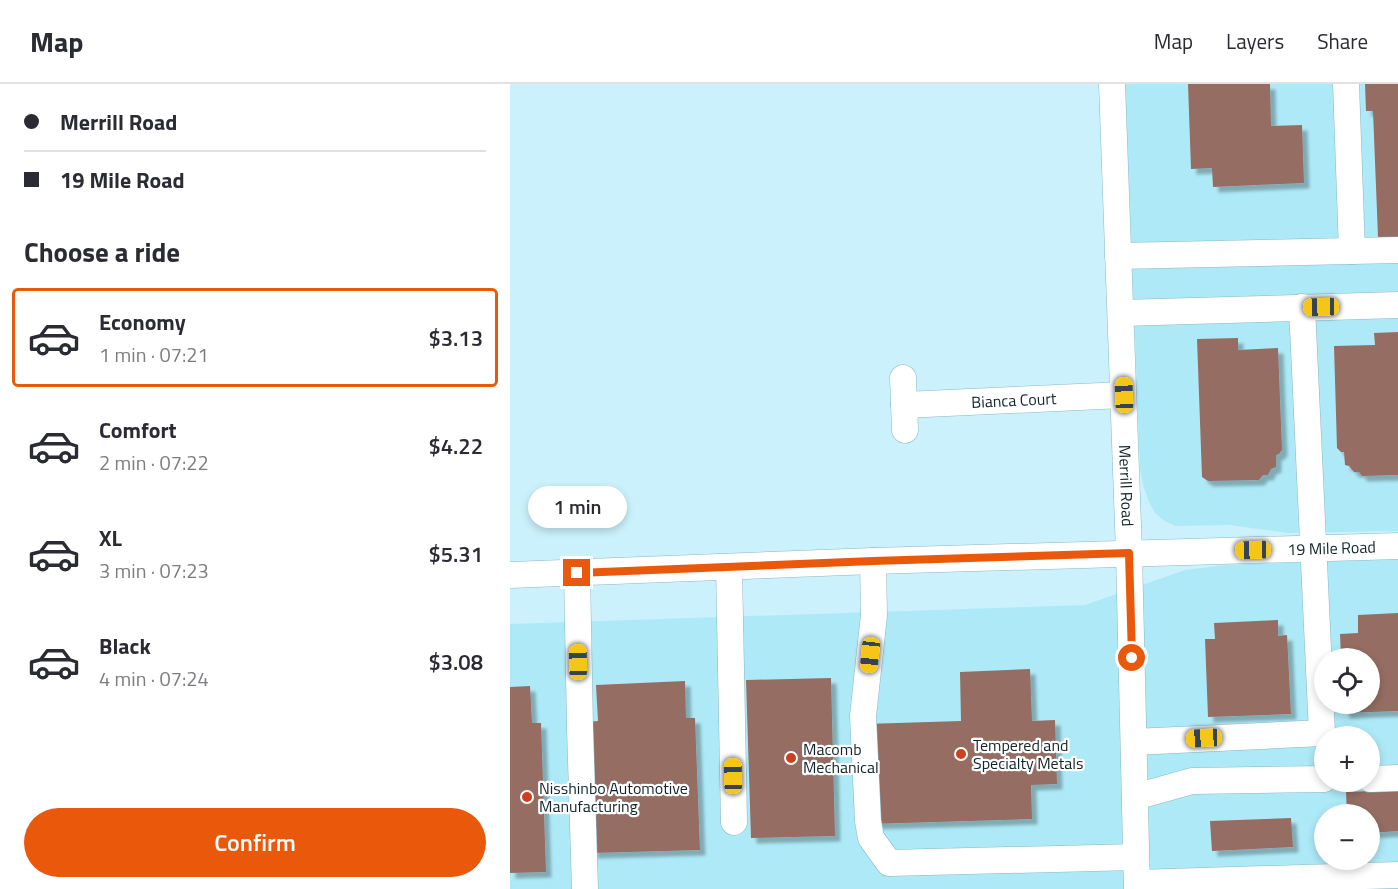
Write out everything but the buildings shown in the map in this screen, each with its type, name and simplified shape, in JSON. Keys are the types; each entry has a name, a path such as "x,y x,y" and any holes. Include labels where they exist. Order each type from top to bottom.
{"street":[{"name":"Merrill Road","path":"1112,84 1129,553 1137,886"},
{"path":"1346,84 1352,251"},
{"path":"1118,256 1398,250"},
{"path":"1121,313 1398,305"},
{"path":"1134,742 1322,733 1302,307"},
{"name":"Bianca Court","path":"903,378 905,417 1124,395"},
{"name":"19 Mile Road","path":"510,575 873,561 1398,546"},
{"path":"873,561 874,615 863,716 868,821 871,838 889,863 1136,857"},
{"path":"729,567 734,822"},
{"path":"577,573 585,889"},
{"path":"1380,779 1398,778"},
{"path":"1135,797 1192,781 1314,779"},
{"path":"1137,886 1398,875"}],"shaded area":[{"path":"1125,84 1398,84 1398,531 1288,533 1229,525 1175,526 1155,513 1143,485 1140,467"},
{"path":"1398,559 1398,889 510,889 510,624 1085,605 1185,570 1225,565"}],"place":[{"name":"Tempered and Specialty Metals","path":"961,754"},
{"name":"Macomb Mechanical","path":"791,758"},
{"name":"Nisshinbo Automotive Manufacturing","path":"527,797"}],"route":[{"path":"577,573 1129,553 1132,658"}]}
